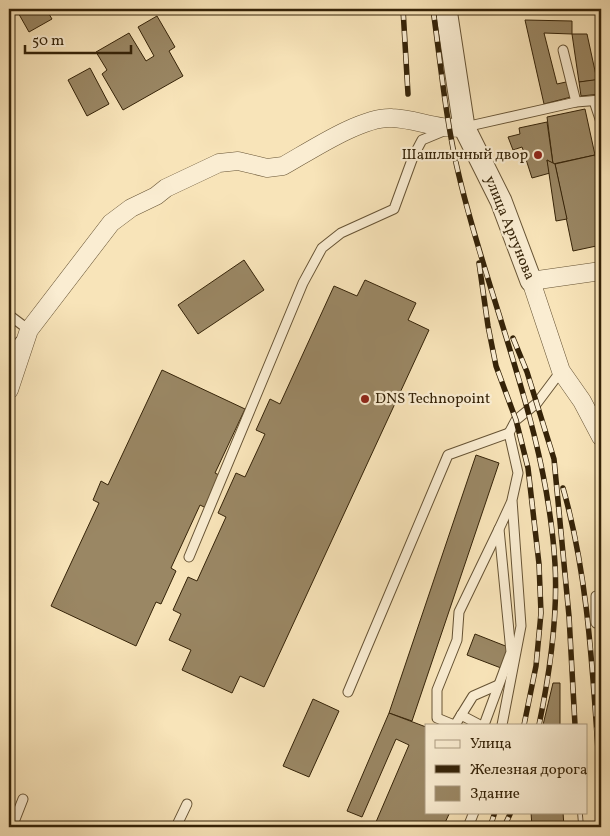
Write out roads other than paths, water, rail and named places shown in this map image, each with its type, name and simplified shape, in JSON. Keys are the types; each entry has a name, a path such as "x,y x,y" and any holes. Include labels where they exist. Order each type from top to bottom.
{"street":[{"name":"улица Аргунова","path":"446,9 457,128 500,201 531,281 561,371 582,401 601,437"},
{"path":"9,390 29,330 111,223 131,208 156,196 166,188 219,163 238,161 267,168 282,166 366,121 389,117 457,128"},
{"path":"531,281 601,271"}],"lane":[{"path":"563,50 576,102"},
{"path":"189,557 303,283 322,248 341,233 394,209 413,157 422,140 457,128 576,102 598,101 601,122"},
{"path":"9,315 29,330 9,355"},
{"path":"348,692 448,455 509,432 516,420 537,403 561,371"},
{"path":"452,724 437,718 437,690 457,640 458,612 512,500 518,473 509,432"},
{"path":"502,724 521,626 512,500"},
{"path":"484,724 511,652 499,529"},
{"path":"596,623 596,596 601,596"},
{"path":"455,724 473,696 498,684"},
{"path":"461,715 478,724"},
{"path":"12,827 23,799"},
{"path":"176,827 187,804"},
{"path":"468,827 473,814"}],"railway":[{"path":"403,9 408,94"},
{"path":"433,9 447,116 455,159 473,228 530,417 550,514 556,584 554,624 550,665 539,724"},
{"path":"479,263 496,366 516,420 528,468 539,564 541,613 536,666 524,724"},
{"path":"513,338 527,372 554,459 569,616 575,724"},
{"path":"563,488 580,562 590,638 601,791"},
{"path":"490,827 494,814"},
{"path":"504,827 510,814"},
{"path":"580,814 581,827"}],"place":[{"name":"Шашлычный двор","path":"538,155"},
{"name":"DNS Technopoint","path":"365,399"}]}
